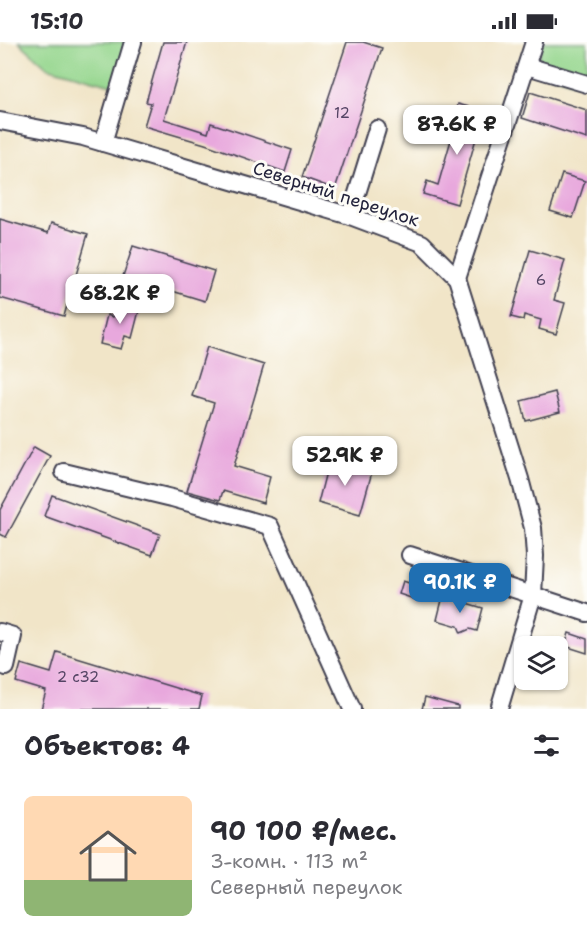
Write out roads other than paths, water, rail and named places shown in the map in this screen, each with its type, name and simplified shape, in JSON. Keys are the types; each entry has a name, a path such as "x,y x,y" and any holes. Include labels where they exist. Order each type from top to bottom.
{"street":[{"path":"103,143 133,42"},
{"path":"457,278 534,42"},
{"path":"527,66 587,84"},
{"name":"Северный переулок","path":"0,121 83,137 350,216 422,243 457,278 517,468 533,528 535,556 533,595 499,709"},
{"path":"350,216 377,129"},
{"path":"64,471 270,526 352,709"},
{"path":"410,555 587,613"},
{"path":"0,632 13,636 6,668"}]}
